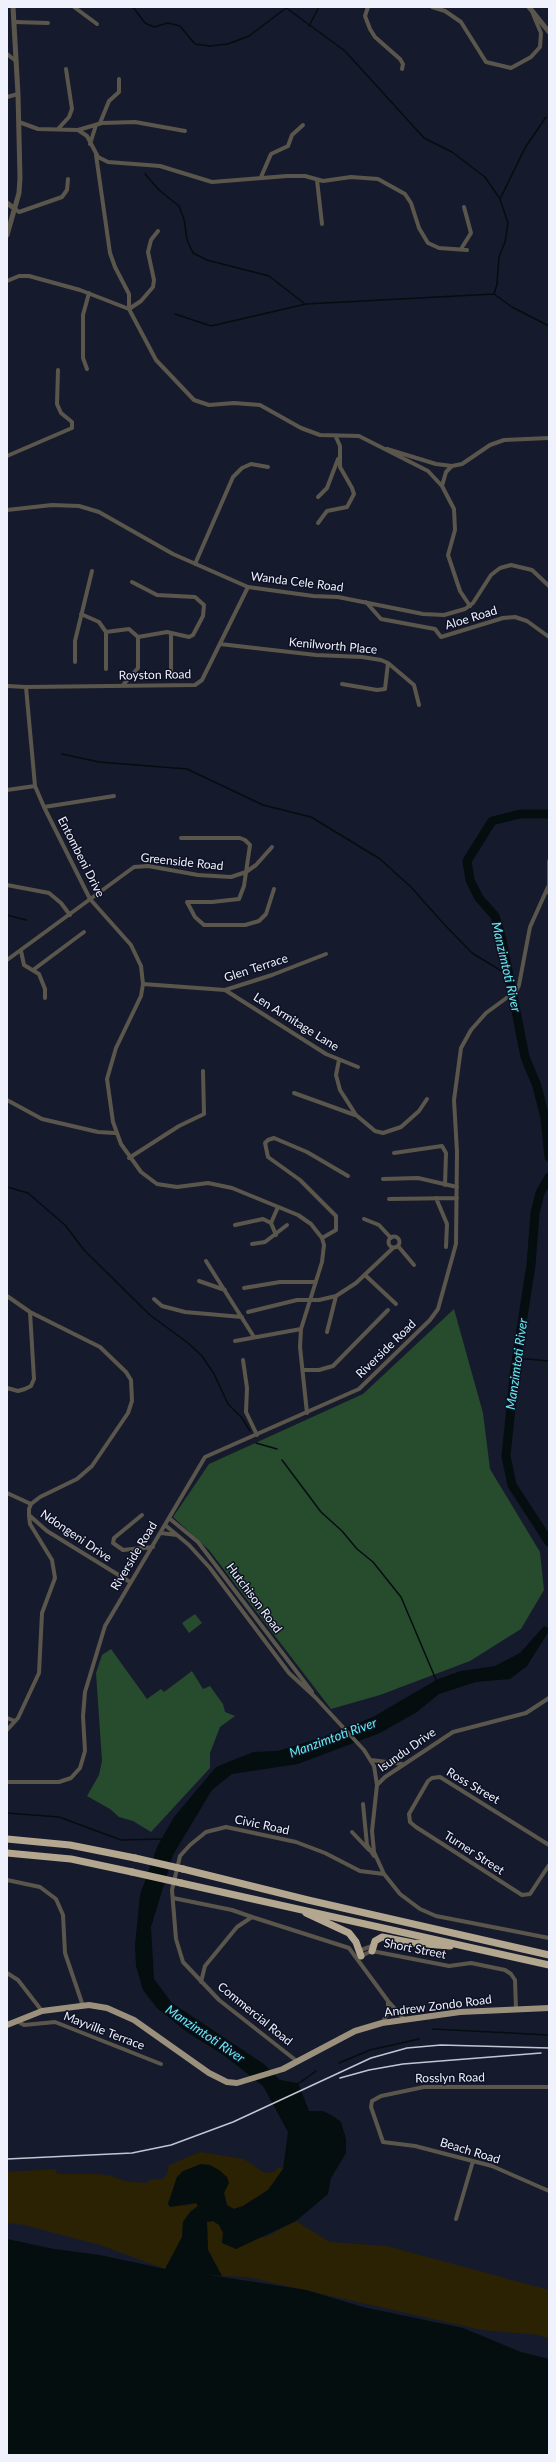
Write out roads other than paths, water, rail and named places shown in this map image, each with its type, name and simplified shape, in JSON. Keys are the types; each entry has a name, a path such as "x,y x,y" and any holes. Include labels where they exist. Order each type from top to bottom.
{"highway":[{"path":"7,1839 70,1845 135,1858 308,1900 549,1955"},
{"path":"7,1853 71,1859 549,1965"},
{"path":"300,1909 349,1933 355,1939 358,1954"},
{"path":"372,1948 375,1941 382,1937 427,1945 458,1944"}],"main road":[{"name":"Andrew Zondo Road","path":"7,2025 42,2011 83,2006 101,2007 120,2012 209,2073 230,2083 246,2082 283,2070 355,2031 382,2023 404,2019 516,2008 549,2008"}],"street":[{"path":"7,235 17,211 20,178 18,94 13,7"},
{"path":"74,7 97,24"},
{"path":"368,7 365,16 370,30 375,37 400,59 403,66 402,69"},
{"path":"432,7 445,11 461,22 486,62 511,68 518,66 536,52 541,43 539,28 528,7"},
{"path":"528,7 548,30"},
{"path":"14,22 48,23"},
{"path":"7,54 16,61"},
{"path":"58,129 69,117 72,109 66,69"},
{"path":"90,144 109,101 119,92 119,79"},
{"path":"7,96 18,94"},
{"path":"19,122 38,129 78,130 98,124 142,122 165,129 185,131"},
{"path":"261,177 271,154 288,146 292,135 303,125"},
{"path":"78,130 87,136 96,154 102,160 113,164 160,166 218,182 241,178 299,176 328,181 356,177 385,181 400,190 408,199 419,228 428,243 440,248 467,250"},
{"path":"96,154 110,253 115,267 129,294 129,309 156,360 194,400 209,404 234,403 260,405 307,430 336,437 359,436 428,471 442,486 453,505 456,519 449,558 460,591 470,606 492,575 500,568 511,565 532,570 549,586"},
{"path":"17,211 62,197 67,190 68,179"},
{"path":"317,180 322,224"},
{"path":"7,203 17,211"},
{"path":"460,249 471,233 464,207"},
{"path":"129,309 141,302 153,287 148,252 151,240 158,231"},
{"path":"7,281 19,276 29,276 89,293 129,309"},
{"path":"87,369 83,358 83,315 89,293"},
{"path":"7,456 72,428 72,422 61,413 57,404 58,370"},
{"path":"318,523 327,511 347,507 352,501 354,490 340,467 340,455 336,437"},
{"path":"384,449 436,464 452,466 462,464 490,445 504,440 549,438"},
{"path":"318,497 327,488 340,455"},
{"path":"195,564 234,477 242,468 251,464 268,467"},
{"path":"442,486 446,472 452,466"},
{"name":"Wanda Cele Road","path":"7,510 59,505 89,508 195,564 248,586 366,602 423,614 444,615 456,613 470,606"},
{"path":"75,662 76,641 81,614 92,571"},
{"path":"132,582 157,595 195,597 200,600 204,611 193,635 186,637 171,633 138,637"},
{"name":"Royston Road","path":"26,687 195,685 202,680 248,586"},
{"name":"Aloe Road","path":"366,602 380,619 435,629 441,637 503,618 515,617 531,623 549,637"},
{"path":"81,614 99,622 106,632 106,669"},
{"path":"106,632 129,629 138,637 138,668 122,686"},
{"path":"171,633 171,671"},
{"name":"Kenilworth Place","path":"220,644 308,654 362,657 388,663 414,685 420,705"},
{"path":"342,684 377,690 385,689 388,663"},
{"path":"7,686 26,687"},
{"name":"Entombeni Drive","path":"26,687 35,786 90,899 132,945 141,966 143,984 138,1004 116,1048 107,1079 107,1095 115,1133 129,1158 140,1172 157,1184 168,1187 198,1183 224,1186 304,1219 317,1230 322,1238"},
{"path":"7,790 35,786"},
{"path":"44,807 114,796"},
{"path":"181,838 228,837 245,840 250,851 243,892 239,899 212,902 188,900 187,906 200,922 207,926 252,924 266,914 274,889"},
{"name":"Greenside Road","path":"7,960 70,915 127,871 141,866 221,878 246,872 264,858 272,847"},
{"path":"549,861 549,893"},
{"path":"7,885 49,894 61,903 70,915"},
{"name":"Riverside Road","path":"7,1782 50,1784 71,1778 80,1768 83,1760 85,1742 83,1702 88,1678 105,1626 205,1457 307,1414 365,1384 438,1309 456,1244 457,1187 454,1100 461,1048 471,1030 499,1002 516,990 519,985 530,927 548,887"},
{"path":"33,970 84,932"},
{"path":"21,951 24,965 39,974 45,989 45,998"},
{"name":"Glen Terrace","path":"143,984 225,990 272,975 326,954"},
{"name":"Len Armitage Lane","path":"225,990 339,1060 358,1067"},
{"path":"339,1060 336,1069 337,1083 356,1115 375,1131 389,1132 402,1127 419,1111 427,1099"},
{"path":"129,1158 179,1126 204,1114 203,1071"},
{"path":"294,1093 356,1115"},
{"path":"7,1100 42,1118 98,1132 115,1133"},
{"path":"307,1414 303,1370 302,1329 324,1252 322,1238 336,1230 336,1216 300,1180 268,1157 265,1143 274,1138 307,1152 348,1176"},
{"path":"394,1153 442,1146 446,1153 445,1185"},
{"path":"383,1179 418,1178 457,1187"},
{"path":"436,1198 447,1224 446,1247"},
{"path":"389,1199 457,1198"},
{"path":"276,1235 271,1223 278,1207"},
{"path":"234,1225 258,1219 271,1223"},
{"path":"248,1312 297,1300 310,1301 336,1296 346,1291 395,1247 398,1238 392,1238 378,1225 364,1219"},
{"path":"252,1244 265,1242 287,1225"},
{"path":"392,1238 389,1244 395,1247 414,1265"},
{"path":"206,1261 254,1337"},
{"path":"365,1275 396,1304"},
{"path":"198,1281 225,1290"},
{"path":"244,1288 280,1282 316,1282"},
{"name":"Ndongeni Drive","path":"7,1296 30,1312 100,1347 126,1372 132,1390 128,1413 92,1466 77,1479 31,1504 30,1515 47,1531 130,1582"},
{"path":"327,1332 336,1296"},
{"path":"154,1299 162,1306 185,1312 242,1317"},
{"path":"303,1370 319,1370 333,1366 388,1310"},
{"path":"7,1392 25,1389 31,1386 34,1379 30,1312"},
{"path":"235,1341 302,1329"},
{"path":"243,1360 247,1388 246,1412 257,1435"},
{"path":"7,1388 13,1390"},
{"path":"7,1493 31,1504"},
{"path":"7,1730 15,1721 39,1673 42,1613 55,1578 52,1560 30,1524 30,1515"},
{"path":"142,1515 114,1538 113,1544 123,1550 153,1547"},
{"name":"Hutchison Road","path":"169,1518 198,1542 321,1704 364,1750 371,1760 377,1785"},
{"name":"Hutchison Road","path":"165,1525 179,1536 210,1568 288,1673 316,1697"},
{"path":"161,1533 179,1536"},
{"name":"Isundu Drive","path":"549,1698 526,1713 453,1732 403,1764 377,1785 372,1831 377,1860 384,1874 400,1894 430,1914 549,1938"},
{"path":"7,1718 15,1721"},
{"path":"371,1760 403,1764"},
{"name":"Ross Street","path":"412,1824 408,1817 411,1809 428,1781 432,1778 440,1777 549,1845"},
{"path":"363,1804 369,1850"},
{"name":"Turner Street","path":"412,1824 515,1891 526,1896 549,1865"},
{"name":"Civic Road","path":"201,1982 185,1967 180,1956 176,1939 173,1879 183,1850 206,1832 219,1827 232,1828 296,1842 325,1853 360,1870 384,1874"},
{"path":"352,1832 377,1860"},
{"path":"7,1880 40,1888 53,1896 60,1904 63,1918 65,1953 83,2006"},
{"path":"173,1898 232,1910 338,1943 358,1954 388,2002 404,2019"},
{"name":"Commercial Road","path":"252,1917 237,1927 204,1966 201,1982 228,2008 298,2062"},
{"path":"358,1954 372,1948"},
{"name":"Short Street","path":"372,1948 449,1966 471,1963 508,1971 515,1980 516,2008"},
{"path":"7,1973 18,1980 42,2011"},
{"path":"382,2023 388,2013 388,2002"},
{"name":"Mayville Terrace","path":"17,2021 24,2025 55,2022 161,2064"},
{"name":"Rosslyn Road","path":"382,2142 371,2107 372,2101 381,2096 410,2088 434,2086 549,2087"},
{"name":"Beach Road","path":"382,2142 415,2146 492,2166 549,2191"},
{"path":"456,2219 473,2161"}],"water":[{"path":"544,1626 549,1628 549,1631 527,1666 510,1679 476,1682 439,1694 417,1712 380,1733 298,1764 232,1774 212,1790 173,1855 151,1927 154,1979 172,2003 264,2064 280,2080 298,2083 309,2111 323,2111 341,2122 346,2139 346,2153 331,2178 328,2194 296,2221 236,2249 222,2243 223,2233 219,2225 213,2221 207,2222 208,2250 222,2276 203,2274 306,2290 363,2307 463,2328 521,2352 549,2359 549,2455 7,2455 7,2239 54,2249 100,2255 165,2269 182,2237 183,2222 190,2212 198,2206 196,2203 170,2207 168,2204 177,2177 183,2171 201,2164 210,2165 219,2170 227,2177 229,2183 224,2193 227,2205 234,2209 243,2206 268,2190 283,2169 288,2132 263,2086 225,2056 187,2032 157,2008 143,1990 136,1966 135,1945 140,1895 157,1847 174,1817 216,1767 253,1752 278,1751 323,1737 373,1717 438,1679 461,1671 495,1666 520,1653"}],"waterway":[{"path":"133,7 145,23 154,27 168,23 180,26 195,44 210,46 228,44 249,36 286,8"},
{"path":"285,7 345,51 424,138 452,152 485,177 500,199 508,223 505,242 499,257 497,284 494,294"},
{"path":"309,26 319,7"},
{"path":"500,199 525,148 546,117"},
{"path":"145,174 159,190 179,206 184,219 187,240 193,253 207,260 269,276 305,304"},
{"path":"175,314 211,326 306,304 494,294 512,307 549,326"},
{"path":"62,754 99,762 187,769 263,805 311,817 380,859 411,887 472,953 508,975"},
{"name":"Manzimtoti River","path":"549,814 520,814 492,821 467,861 470,880 479,898 495,916 502,940 525,1057 537,1086 545,1118 549,1157"},
{"path":"7,915 26,920"},
{"name":"Manzimtoti River","path":"549,1177 540,1193 535,1213 531,1265 515,1368 506,1456 512,1485 549,1542"},
{"path":"7,1187 28,1193 65,1225 84,1250 150,1315 188,1343 202,1356 214,1374 228,1404 242,1418 250,1431"},
{"path":"516,1358 549,1361"},
{"path":"256,1443 277,1449"},
{"path":"282,1460 321,1512 342,1531 357,1549 373,1562 401,1597 437,1682"},
{"path":"7,1813 59,1817 121,1840 163,1839"},
{"path":"433,2029 549,2035"},
{"path":"339,2063 370,2050 419,2039"},
{"path":"298,2084 316,2071"}],"railway":[{"path":"7,2159 132,2153 171,2145 233,2122 371,2058 407,2048 441,2045 549,2048"},
{"path":"340,2078 369,2070 403,2064 541,2053"}]}
